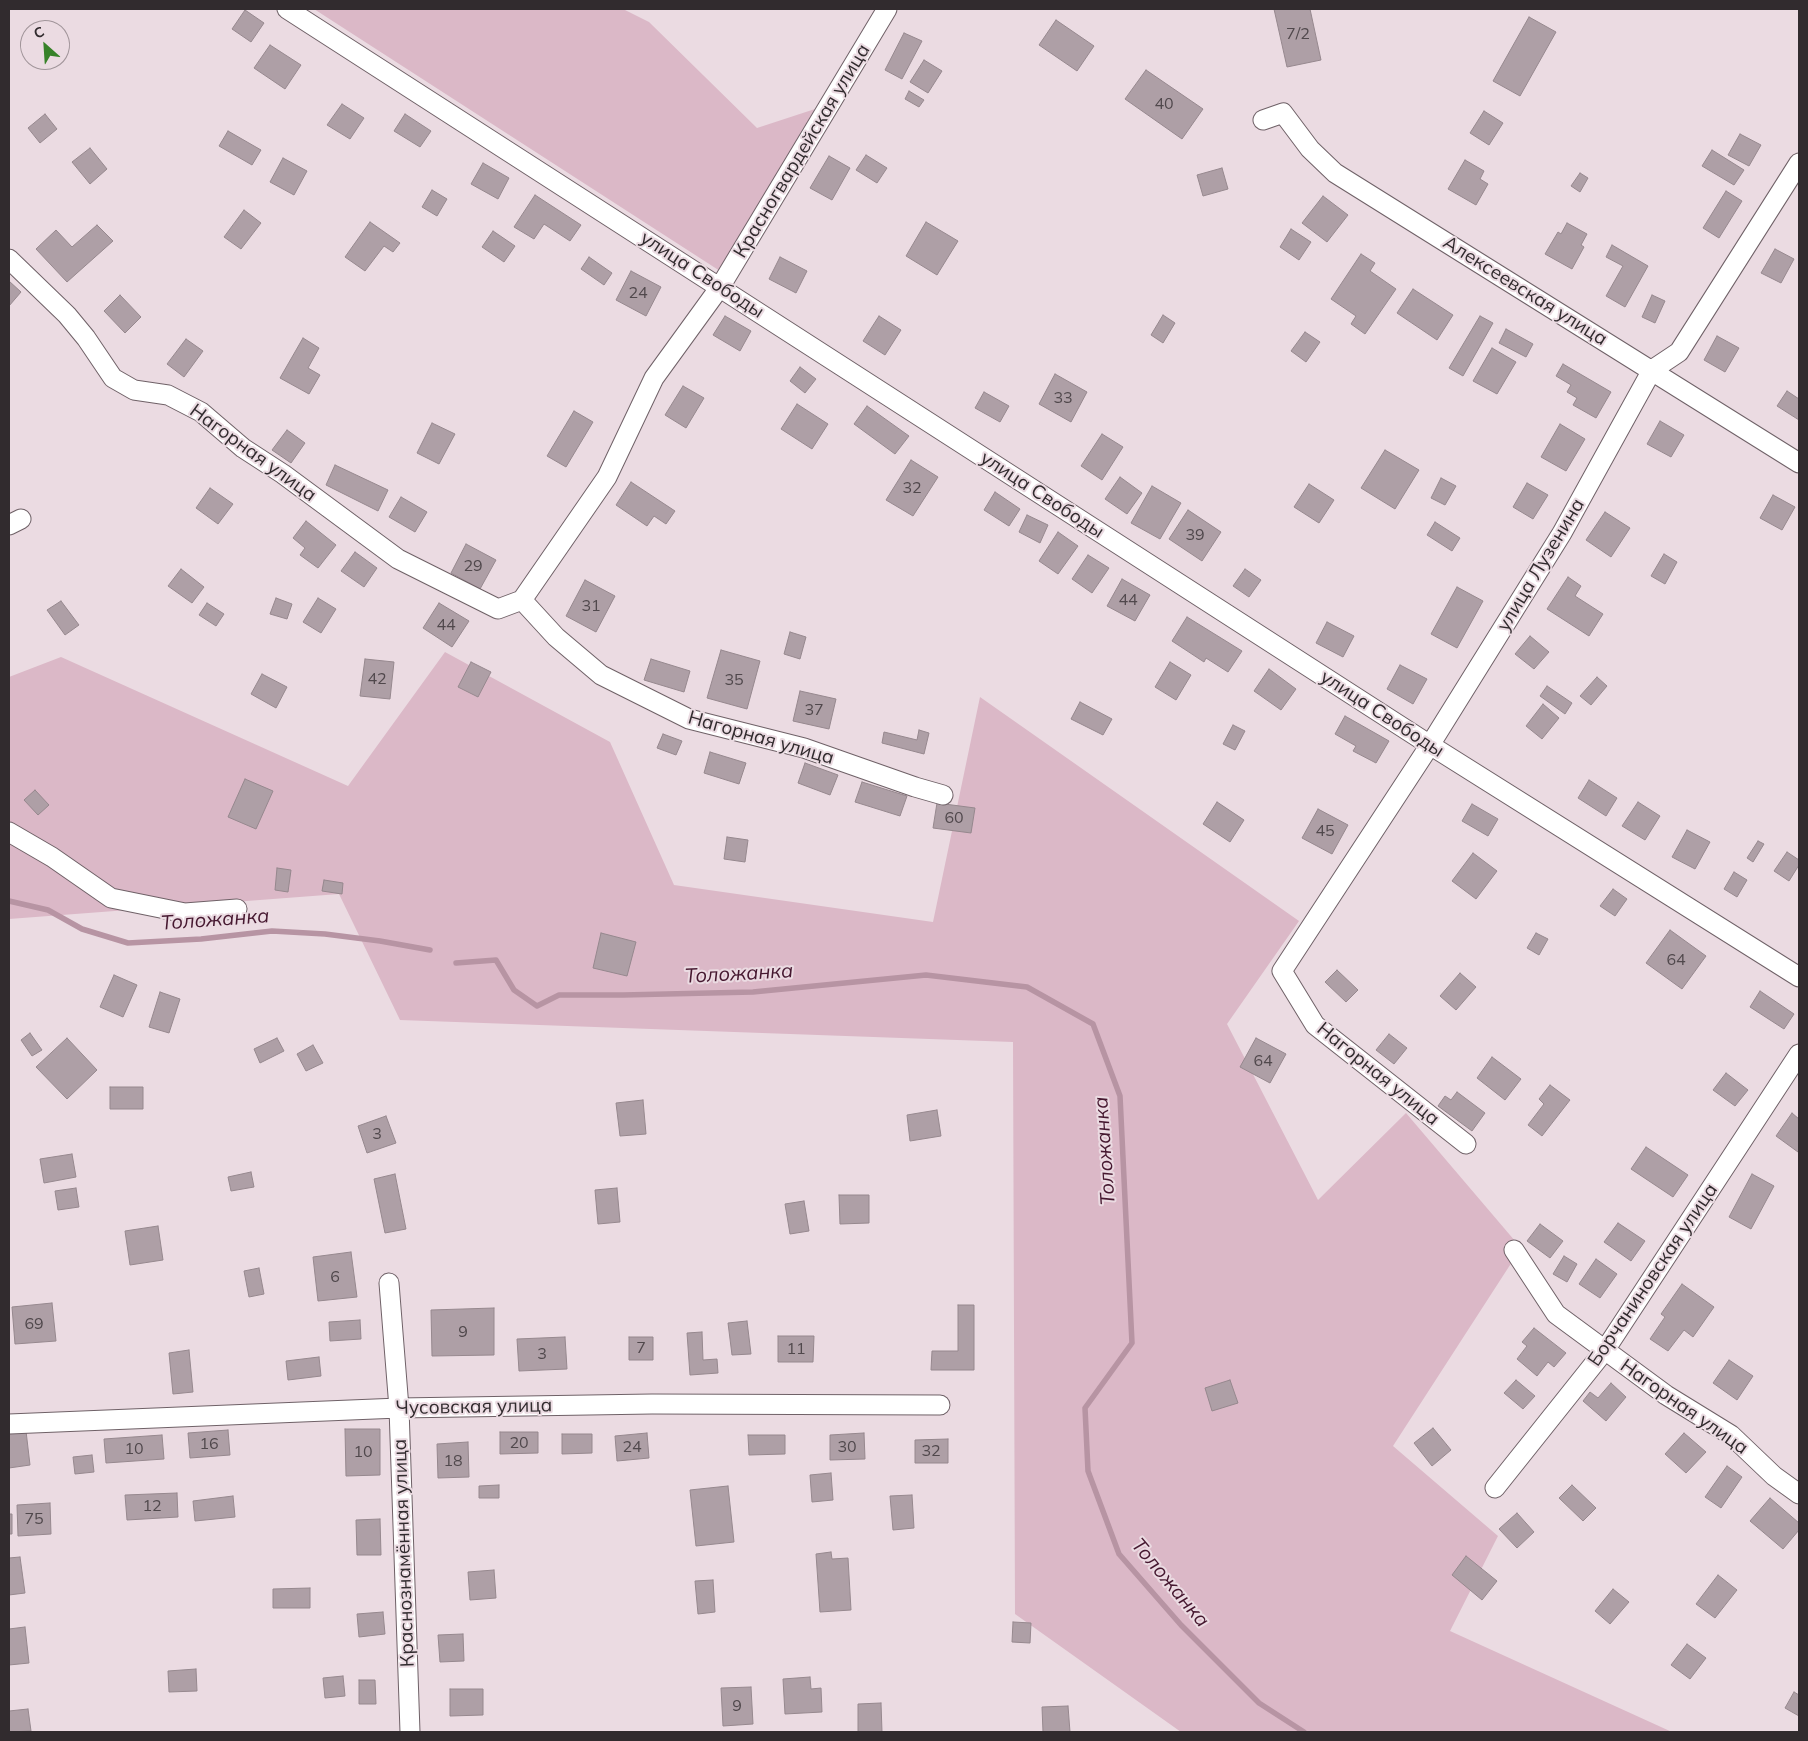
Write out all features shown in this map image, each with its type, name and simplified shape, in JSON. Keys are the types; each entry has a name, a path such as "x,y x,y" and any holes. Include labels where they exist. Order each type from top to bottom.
{"street":[{"name":"улица Свободы","path":"287,9 1430,745 1799,977"},
{"name":"Красногвардейская улица","path":"522,600 607,477 654,378 720,287 887,9"},
{"name":"Алексеевская улица","path":"1263,120 1283,113 1310,149 1335,173 1799,462"},
{"name":"улица Лузенина","path":"1282,971 1430,745 1562,533 1652,370 1679,352 1799,163"},
{"name":"Нагорная улица","path":"9,259 67,315 86,338 113,378 134,390 168,395 201,412 244,448 283,474 398,559 498,609 522,600 556,637 601,675 690,719 804,748 943,795"},
{"path":"9,832 52,857 111,898 184,913 236,909"},
{"name":"Нагорная улица","path":"1282,971 1314,1025 1466,1144"},
{"name":"Борчаниновская улица","path":"1495,1488 1605,1350 1799,1054"},
{"name":"Нагорная улица","path":"1514,1250 1556,1314 1666,1395 1732,1435 1774,1476 1799,1494"},
{"name":"Краснознамённая улица","path":"389,1283 399,1408 410,1732"},
{"name":"Чусовская улица","path":"9,1424 399,1408 652,1404 940,1405"}],"shaded area":[{"path":"314,9 623,9 649,22 757,128 815,109 720,271"},
{"path":"445,652 610,742 674,885 933,922 980,697 1299,921 1227,1024 1318,1200 1406,1113 1521,1248 1393,1446 1498,1536 1450,1631 1672,1732 1181,1732 1015,1614 1013,1042 400,1020 339,894 9,919 9,677 61,657 348,786"}],"building":[{"path":"1274,9 1310,9 1321,60 1287,67"},
{"path":"245,10 264,23 251,42 232,29"},
{"path":"1529,17 1556,32 1520,96 1493,81"},
{"path":"1056,20 1094,46 1077,71 1039,45"},
{"path":"904,33 922,41 902,79 885,70"},
{"path":"270,45 301,65 285,89 254,68"},
{"path":"924,60 942,71 928,93 910,82"},
{"path":"1146,70 1203,109 1182,139 1125,99"},
{"path":"909,91 924,100 919,107 905,99"},
{"path":"342,104 364,118 350,139 327,125"},
{"path":"1484,111 1503,123 1489,145 1470,133"},
{"path":"45,114 57,129 40,143 28,128"},
{"path":"405,114 431,131 420,147 394,131"},
{"path":"228,131 261,150 252,165 219,146"},
{"path":"1740,134 1761,145 1749,166 1728,155"},
{"path":"90,148 107,169 90,184 72,162"},
{"path":"1712,150 1744,170 1734,185 1702,166"},
{"path":"866,155 887,168 877,183 856,170"},
{"path":"829,156 850,168 832,200 810,188"},
{"path":"283,158 307,171 294,195 270,182"},
{"path":"1465,160 1484,171 1480,179 1488,184 1476,205 1448,189"},
{"path":"483,163 509,178 498,199 471,184"},
{"path":"1222,168 1228,189 1203,196 1197,175"},
{"path":"1580,173 1588,178 1580,192 1571,186"},
{"path":"432,190 447,199 437,216 422,207"},
{"path":"1726,191 1742,201 1719,238 1703,228"},
{"path":"535,195 581,225 570,241 544,224 534,239 514,227"},
{"path":"1323,196 1348,215 1327,242 1302,223"},
{"path":"244,210 261,223 241,249 224,237"},
{"path":"370,222 400,243 393,252 384,246 365,271 345,257"},
{"path":"926,222 958,241 937,275 906,256"},
{"path":"1567,223 1587,234 1581,245 1584,247 1572,269 1545,254 1558,232 1561,234"},
{"path":"97,225 113,241 67,282 36,249 56,230 72,247"},
{"path":"1291,229 1311,242 1299,260 1280,247"},
{"path":"493,231 515,246 504,262 482,247"},
{"path":"1612,245 1648,266 1625,307 1606,296 1623,266 1606,257"},
{"path":"1775,249 1794,259 1781,283 1761,273"},
{"path":"1361,254 1375,263 1370,271 1396,289 1365,334 1351,324 1356,316 1331,299"},
{"path":"589,257 612,273 604,285 581,269"},
{"path":"780,257 807,271 796,293 769,279"},
{"path":"631,271 661,287 646,316 616,300"},
{"path":"9,281 21,292 9,306"},
{"path":"1413,289 1453,315 1437,340 1397,313"},
{"path":"120,295 141,317 125,333 104,311"},
{"path":"1652,295 1665,301 1655,323 1642,317"},
{"path":"1163,315 1175,323 1163,343 1151,335"},
{"path":"725,316 751,331 740,351 713,335"},
{"path":"879,316 901,330 885,355 863,341"},
{"path":"1480,316 1493,323 1463,376 1449,368"},
{"path":"1506,329 1533,344 1526,357 1499,343"},
{"path":"1305,332 1320,342 1306,362 1291,351"},
{"path":"1717,336 1739,348 1725,372 1704,360"},
{"path":"303,338 319,348 308,368 320,375 309,394 280,378"},
{"path":"186,339 203,351 184,377 167,364"},
{"path":"1492,348 1516,362 1497,394 1473,381"},
{"path":"1563,364 1611,392 1596,418 1573,405 1577,398 1567,392 1571,385 1556,376"},
{"path":"800,367 816,379 805,393 790,381"},
{"path":"1055,374 1087,392 1071,422 1039,404"},
{"path":"683,386 704,398 686,428 665,415"},
{"path":"1787,391 1799,399 1799,420 1777,406"},
{"path":"984,392 1009,406 1000,422 975,408"},
{"path":"797,404 828,424 812,449 781,429"},
{"path":"867,406 909,436 895,454 854,424"},
{"path":"574,411 593,422 566,467 547,456"},
{"path":"1660,421 1684,435 1671,457 1647,444"},
{"path":"432,423 455,434 439,464 417,453"},
{"path":"1560,424 1585,439 1566,471 1541,457"},
{"path":"287,430 305,443 291,463 272,450"},
{"path":"1102,434 1123,447 1102,480 1081,466"},
{"path":"1385,450 1419,470 1395,509 1361,488"},
{"path":"911,460 938,477 913,516 886,500"},
{"path":"335,465 388,490 378,511 326,485"},
{"path":"1120,477 1142,493 1127,514 1105,499"},
{"path":"1441,478 1456,486 1445,505 1431,498"},
{"path":"631,482 675,511 666,524 654,516 647,526 616,505"},
{"path":"1527,483 1548,495 1533,519 1513,507"},
{"path":"1309,484 1334,500 1319,523 1294,507"},
{"path":"1152,486 1181,503 1160,539 1131,523"},
{"path":"210,488 233,504 218,524 196,508"},
{"path":"995,492 1020,509 1009,526 984,510"},
{"path":"1773,495 1795,507 1782,530 1760,518"},
{"path":"401,497 427,512 415,532 389,517"},
{"path":"1188,510 1221,532 1202,561 1169,539"},
{"path":"1605,512 1630,528 1611,557 1586,540"},
{"path":"1027,515 1048,525 1040,543 1019,532"},
{"path":"306,521 336,545 318,568 300,555 305,548 293,538"},
{"path":"1435,522 1460,538 1452,551 1427,535"},
{"path":"1058,532 1078,546 1058,574 1039,561"},
{"path":"466,544 496,560 480,589 451,573"},
{"path":"355,552 377,568 364,587 341,571"},
{"path":"1664,554 1677,562 1665,584 1651,576"},
{"path":"1088,555 1109,568 1092,593 1072,579"},
{"path":"181,569 204,587 192,603 168,586"},
{"path":"1245,569 1261,580 1249,597 1233,586"},
{"path":"1568,577 1581,586 1575,596 1603,614 1589,636 1547,609"},
{"path":"1122,579 1150,595 1135,621 1107,606"},
{"path":"585,580 615,596 596,632 566,616"},
{"path":"1457,587 1483,601 1457,648 1431,634"},
{"path":"276,598 292,604 287,619 270,614"},
{"path":"318,598 336,609 321,633 303,622"},
{"path":"61,601 79,625 65,635 47,610"},
{"path":"207,603 224,614 216,626 199,615"},
{"path":"439,603 469,621 452,647 423,628"},
{"path":"1187,617 1242,651 1228,672 1206,658 1204,662 1172,641"},
{"path":"1327,622 1354,636 1343,657 1316,643"},
{"path":"790,632 806,637 800,659 784,654"},
{"path":"1530,636 1549,652 1534,669 1515,654"},
{"path":"721,650 760,661 747,709 707,698"},
{"path":"365,659 394,662 390,699 360,696"},
{"path":"651,659 690,671 684,692 644,680"},
{"path":"471,662 491,672 478,697 458,687"},
{"path":"1170,662 1191,675 1176,700 1155,687"},
{"path":"1400,665 1427,679 1413,704 1387,689"},
{"path":"1269,669 1296,689 1281,710 1254,691"},
{"path":"262,674 287,687 276,708 251,694"},
{"path":"1597,677 1607,686 1591,705 1580,696"},
{"path":"1547,686 1572,703 1565,714 1540,696"},
{"path":"800,691 836,699 829,729 793,721"},
{"path":"1080,702 1112,719 1103,735 1071,719"},
{"path":"1543,704 1559,718 1542,739 1526,726"},
{"path":"1345,716 1389,741 1376,763 1353,751 1356,746 1335,734"},
{"path":"1233,725 1245,731 1235,750 1223,744"},
{"path":"919,730 929,733 924,754 882,743 884,732 917,740"},
{"path":"663,734 682,741 676,755 657,748"},
{"path":"710,752 746,763 739,784 704,773"},
{"path":"805,763 838,775 830,795 798,783"},
{"path":"245,779 273,791 256,829 228,817"},
{"path":"1589,780 1617,798 1606,816 1578,798"},
{"path":"862,782 907,796 900,816 855,802"},
{"path":"35,790 49,805 38,815 24,800"},
{"path":"1217,802 1244,820 1230,842 1203,824"},
{"path":"1638,802 1660,816 1645,840 1622,826"},
{"path":"937,803 975,808 971,833 933,828"},
{"path":"1472,804 1498,819 1488,836 1462,821"},
{"path":"1318,809 1348,825 1332,854 1302,838"},
{"path":"1687,830 1710,842 1695,869 1672,857"},
{"path":"727,837 748,840 745,862 724,859"},
{"path":"1758,841 1764,844 1753,862 1747,858"},
{"path":"1787,852 1799,860 1799,865 1789,881 1774,871"},
{"path":"1473,853 1497,871 1476,899 1452,881"},
{"path":"277,868 291,870 288,892 275,890"},
{"path":"1734,872 1747,880 1737,897 1724,889"},
{"path":"324,880 343,883 342,894 322,891"},
{"path":"1613,889 1627,899 1615,916 1600,906"},
{"path":"1670,930 1706,956 1682,989 1646,963"},
{"path":"601,933 636,942 627,976 593,968"},
{"path":"1536,933 1548,939 1539,955 1527,948"},
{"path":"1337,970 1358,990 1346,1002 1325,982"},
{"path":"1460,973 1476,987 1456,1010 1440,996"},
{"path":"114,975 137,985 123,1017 100,1007"},
{"path":"1760,991 1794,1014 1784,1029 1750,1007"},
{"path":"160,992 180,999 169,1033 149,1027"},
{"path":"30,1033 42,1050 32,1056 21,1040"},
{"path":"1389,1034 1407,1048 1394,1064 1376,1050"},
{"path":"67,1038 97,1070 67,1099 36,1067"},
{"path":"277,1038 284,1051 260,1063 254,1049"},
{"path":"1256,1038 1286,1054 1270,1083 1240,1067"},
{"path":"313,1045 323,1063 306,1071 297,1054"},
{"path":"1492,1057 1521,1079 1505,1100 1477,1078"},
{"path":"1726,1073 1748,1090 1735,1106 1713,1090"},
{"path":"1550,1085 1570,1100 1542,1136 1528,1125 1544,1104 1539,1099"},
{"path":"110,1087 143,1087 143,1109 110,1109"},
{"path":"1457,1092 1485,1113 1472,1131 1438,1106 1445,1096 1451,1100"},
{"path":"643,1100 646,1134 620,1136 616,1103"},
{"path":"937,1110 941,1136 910,1141 907,1115"},
{"path":"1792,1113 1799,1119 1798,1152 1776,1136"},
{"path":"386,1116 396,1143 367,1153 358,1126"},
{"path":"1646,1147 1688,1175 1673,1197 1631,1169"},
{"path":"72,1154 76,1177 44,1183 40,1159"},
{"path":"251,1172 254,1187 231,1191 228,1177"},
{"path":"395,1174 406,1229 385,1233 374,1179"},
{"path":"1752,1174 1774,1186 1751,1229 1729,1217"},
{"path":"76,1188 79,1207 58,1210 55,1191"},
{"path":"617,1188 620,1222 598,1224 595,1190"},
{"path":"839,1195 869,1195 869,1223 840,1224"},
{"path":"804,1201 809,1231 790,1234 785,1204"},
{"path":"1618,1223 1645,1241 1631,1261 1604,1242"},
{"path":"1540,1224 1563,1241 1550,1258 1527,1241"},
{"path":"158,1226 163,1260 130,1265 125,1231"},
{"path":"351,1252 357,1297 318,1301 313,1257"},
{"path":"1564,1256 1577,1264 1567,1282 1553,1274"},
{"path":"1596,1259 1617,1274 1600,1298 1579,1284"},
{"path":"259,1268 264,1294 249,1297 244,1271"},
{"path":"1682,1284 1714,1307 1693,1337 1684,1330 1668,1351 1650,1339 1665,1317 1661,1314"},
{"path":"52,1303 56,1341 15,1344 12,1307"},
{"path":"958,1305 974,1305 974,1370 931,1370 932,1351 958,1351"},
{"path":"494,1308 494,1355 432,1356 431,1310"},
{"path":"360,1320 361,1339 330,1341 329,1322"},
{"path":"747,1321 751,1354 732,1355 728,1323"},
{"path":"1534,1328 1566,1353 1554,1367 1548,1362 1537,1376 1517,1359 1527,1346 1522,1342"},
{"path":"702,1332 703,1360 717,1359 718,1373 690,1375 687,1333"},
{"path":"778,1336 814,1336 813,1362 778,1362"},
{"path":"565,1337 567,1369 519,1371 517,1339"},
{"path":"629,1337 653,1337 653,1360 629,1360"},
{"path":"189,1350 193,1392 173,1394 169,1353"},
{"path":"319,1357 321,1376 288,1380 286,1361"},
{"path":"1729,1360 1753,1376 1737,1400 1713,1383"},
{"path":"1230,1380 1238,1403 1212,1411 1205,1388"},
{"path":"1516,1380 1535,1396 1523,1409 1504,1393"},
{"path":"1611,1383 1626,1397 1606,1421 1583,1401 1590,1392 1598,1398"},
{"path":"1433,1428 1451,1450 1432,1466 1414,1443"},
{"path":"345,1429 380,1429 380,1475 346,1476"},
{"path":"228,1430 230,1455 190,1458 188,1433"},
{"path":"26,1431 30,1465 9,1468 9,1434"},
{"path":"500,1432 538,1432 538,1453 500,1454"},
{"path":"647,1433 649,1458 617,1461 615,1436"},
{"path":"864,1433 865,1459 830,1460 830,1435"},
{"path":"1684,1433 1706,1452 1686,1473 1665,1454"},
{"path":"562,1434 592,1434 592,1453 562,1454"},
{"path":"162,1435 164,1459 106,1463 104,1439"},
{"path":"748,1435 785,1435 785,1454 749,1455"},
{"path":"948,1439 948,1463 915,1463 915,1440"},
{"path":"468,1442 469,1477 438,1478 437,1444"},
{"path":"92,1455 94,1472 75,1474 73,1457"},
{"path":"1727,1466 1742,1477 1721,1508 1705,1497"},
{"path":"831,1473 833,1500 812,1502 810,1475"},
{"path":"499,1485 499,1498 479,1498 479,1486"},
{"path":"1572,1485 1596,1508 1583,1521 1559,1498"},
{"path":"728,1486 734,1542 696,1546 690,1490"},
{"path":"177,1493 178,1517 127,1520 125,1495"},
{"path":"912,1495 914,1528 893,1530 890,1496"},
{"path":"233,1496 235,1517 195,1521 193,1501"},
{"path":"1770,1498 1799,1523 1799,1530 1783,1549 1750,1521"},
{"path":"50,1503 51,1534 18,1536 17,1505"},
{"path":"1517,1513 1534,1532 1517,1548 1499,1529"},
{"path":"9,1514 12,1514 12,1534 9,1534"},
{"path":"380,1519 381,1555 357,1555 356,1520"},
{"path":"831,1552 832,1559 848,1558 851,1610 820,1612 816,1554"},
{"path":"1466,1556 1497,1581 1482,1600 1452,1575"},
{"path":"20,1557 25,1593 9,1595 9,1558"},
{"path":"494,1570 496,1598 470,1600 468,1572"},
{"path":"1718,1575 1737,1590 1715,1618 1696,1604"},
{"path":"713,1580 715,1612 698,1614 695,1581"},
{"path":"310,1588 310,1608 273,1608 273,1589"},
{"path":"1613,1589 1629,1602 1610,1624 1595,1611"},
{"path":"383,1612 385,1634 359,1637 357,1614"},
{"path":"1013,1622 1031,1623 1030,1643 1012,1642"},
{"path":"25,1627 29,1663 9,1665 9,1629"},
{"path":"463,1634 464,1661 440,1662 438,1635"},
{"path":"1687,1644 1706,1658 1690,1679 1671,1665"},
{"path":"196,1669 197,1691 169,1692 168,1671"},
{"path":"343,1676 345,1696 325,1698 323,1678"},
{"path":"810,1677 811,1689 821,1688 822,1712 785,1714 783,1679"},
{"path":"359,1680 375,1680 376,1704 359,1704"},
{"path":"751,1687 753,1724 723,1726 721,1688"},
{"path":"450,1689 483,1689 483,1715 450,1716"},
{"path":"1794,1692 1799,1695 1799,1716 1785,1708"},
{"path":"881,1703 882,1732 858,1732 858,1704"},
{"path":"1068,1706 1070,1732 1043,1732 1042,1707"},
{"path":"28,1709 31,1731 9,1732 9,1711"}],"waterway":[{"name":"Толожанка","path":"9,901 48,910 82,929 128,943 201,939 272,931 325,934 430,950"},
{"name":"Толожанка","path":"456,963 496,960 514,990 537,1006 559,995 753,992 926,975 1027,987 1093,1024 1120,1096 1132,1343 1085,1408 1088,1471 1119,1554 1181,1625 1259,1703 1304,1732"}]}
